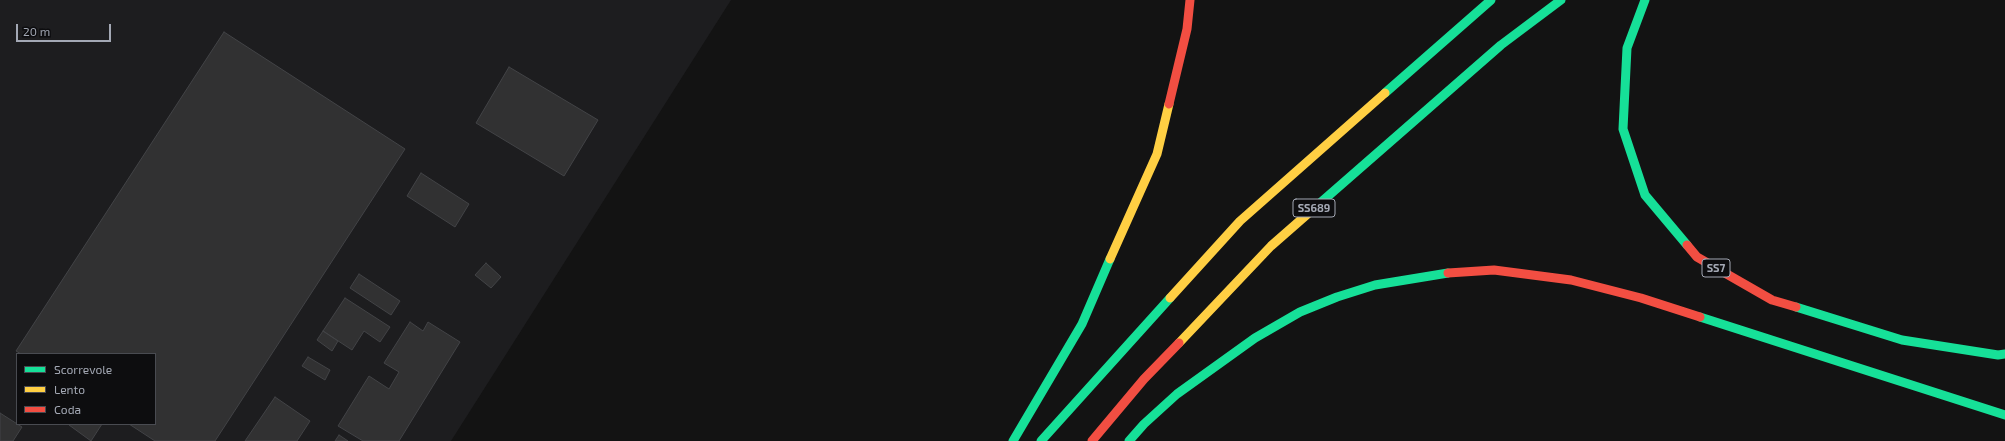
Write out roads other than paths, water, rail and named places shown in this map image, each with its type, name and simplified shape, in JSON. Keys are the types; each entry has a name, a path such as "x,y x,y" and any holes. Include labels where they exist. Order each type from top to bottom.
{"highway":[{"path":"1013,441 1082,324 1157,154 1187,29 1190,0"},
{"path":"1041,441 1240,221 1491,0"},
{"name":"SS689","path":"1092,441 1144,379 1271,246 1501,45 1561,0"},
{"name":"SS7","path":"1645,0 1627,48 1623,129 1645,195 1697,256 1772,300 1902,340 1998,355 2005,354"},
{"path":"1129,441 1144,424 1194,382 1255,338 1300,312 1337,296 1375,286 1453,272 1494,270 1535,274 1571,280 1641,298 2005,415"}]}
